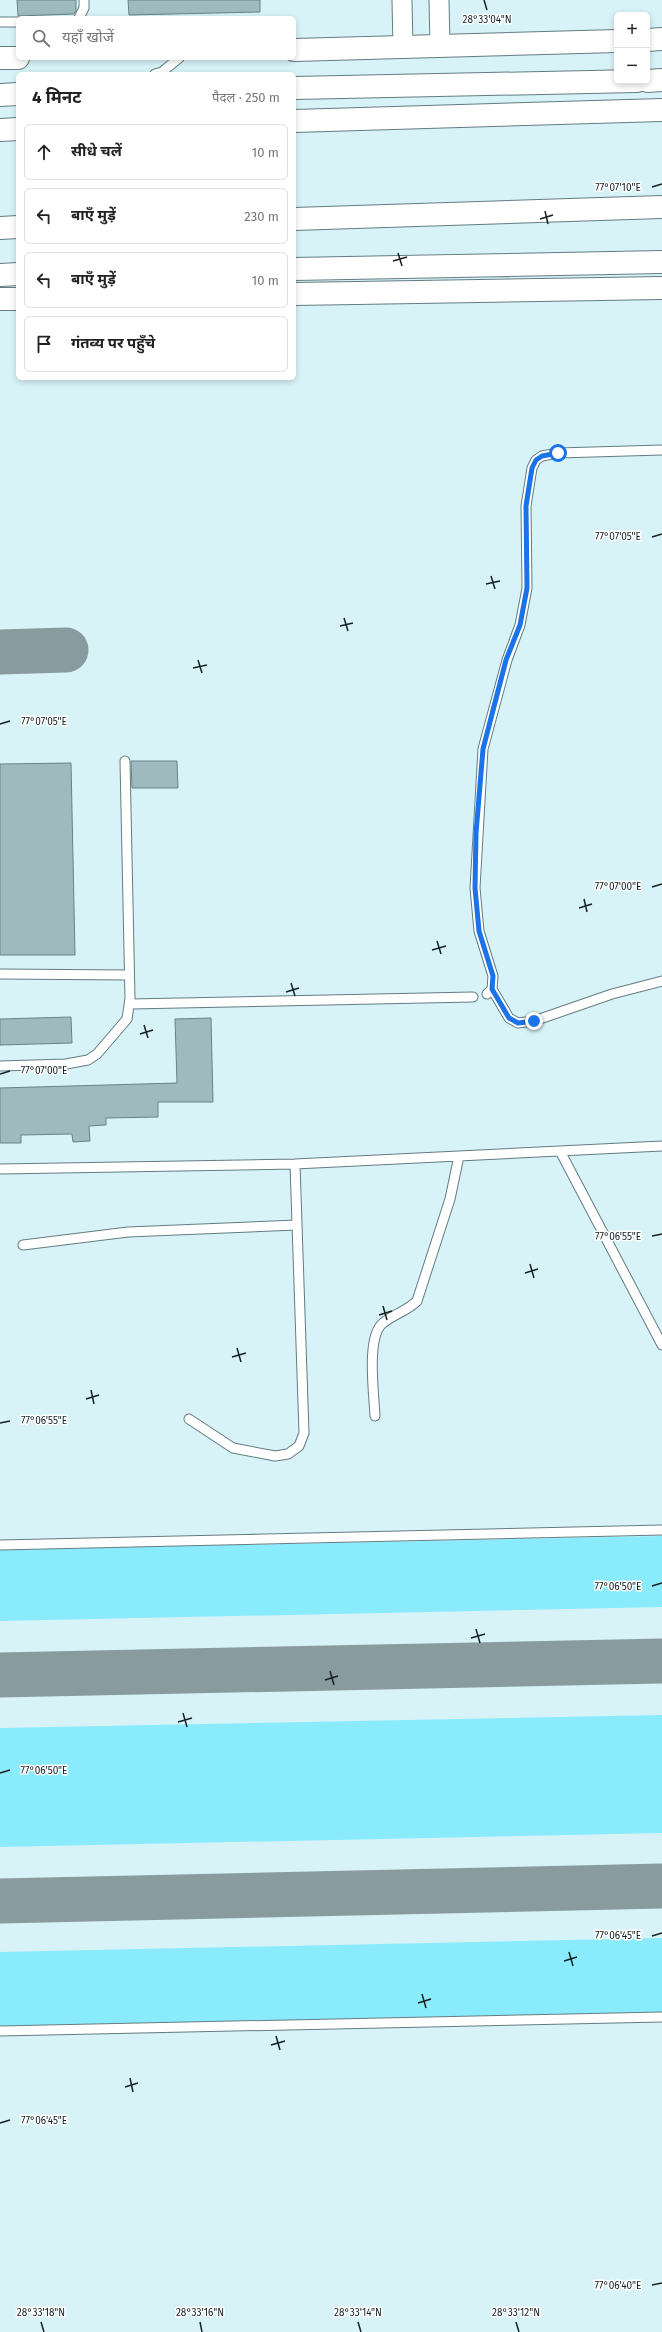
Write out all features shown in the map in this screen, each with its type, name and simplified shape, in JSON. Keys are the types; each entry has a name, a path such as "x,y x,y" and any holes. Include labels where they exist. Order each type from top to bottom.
{"main road":[{"path":"650,40 662,40"},
{"path":"296,50 614,41"},
{"path":"0,58 16,58"},
{"path":"650,81 662,80"},
{"path":"296,88 614,81"},
{"path":"0,95 16,94"},
{"path":"296,121 662,110"},
{"path":"0,130 16,129"},
{"path":"296,219 662,207"},
{"path":"0,228 16,227"},
{"path":"296,269 662,262"},
{"path":"0,275 16,274"},
{"path":"296,294 662,288"},
{"path":"0,299 16,299"}],"street":[{"path":"402,0 403,48"},
{"path":"439,0 440,46"}],"lane":[{"path":"80,16 84,8 84,0"},
{"path":"0,22 16,22"},
{"path":"162,72 177,60"},
{"path":"0,89 16,85"},
{"path":"662,450 558,453 542,456 536,460 532,468 526,506 527,588 520,625 506,660 483,749 476,833 475,888 479,931 493,976 490,991 509,1018 518,1023 534,1021 612,994 662,981"},
{"path":"0,1066 66,1064 88,1060 122,1026 127,1019 130,1004 125,761"},
{"path":"0,974 129,974"},
{"path":"130,1004 473,998"},
{"path":"0,1169 295,1164 662,1146"},
{"path":"560,1151 662,1345"},
{"path":"375,1416 373,1344 376,1330 384,1322 408,1309 417,1301 450,1199 459,1156"},
{"path":"189,1419 234,1448 274,1456 288,1454 299,1446 304,1433 295,1164"},
{"path":"23,1245 128,1232 297,1225"},
{"path":"0,1545 662,1530"},
{"path":"0,2031 662,2017"}],"shaded area":[{"path":"662,1536 662,1607 0,1621 0,1550"},
{"path":"662,1715 662,1833 0,1847 0,1728"},
{"path":"662,1938 662,2012 0,2026 0,1952"}],"building":[{"path":"17,0 76,0 76,10 74,14 18,16"},
{"path":"128,0 260,0 260,12 129,15"},
{"path":"131,761 177,761 178,788 132,788"},
{"path":"71,763 75,955 0,955 0,764"},
{"path":"71,1017 72,1043 0,1045 0,1019"},
{"path":"211,1018 213,1102 158,1102 158,1117 106,1118 106,1125 89,1126 90,1141 73,1142 72,1134 21,1135 21,1143 0,1143 0,1088 177,1083 175,1019"}],"taxiway":[{"path":"0,652 66,650"},
{"path":"0,1675 662,1661"},
{"path":"0,1901 662,1886"}],"route":[{"path":"534,1021 518,1023 509,1018 492,989 493,976 479,931 475,888 476,833 483,749 506,660 520,625 527,588 526,506 532,468 536,460 542,456 558,453"}]}
